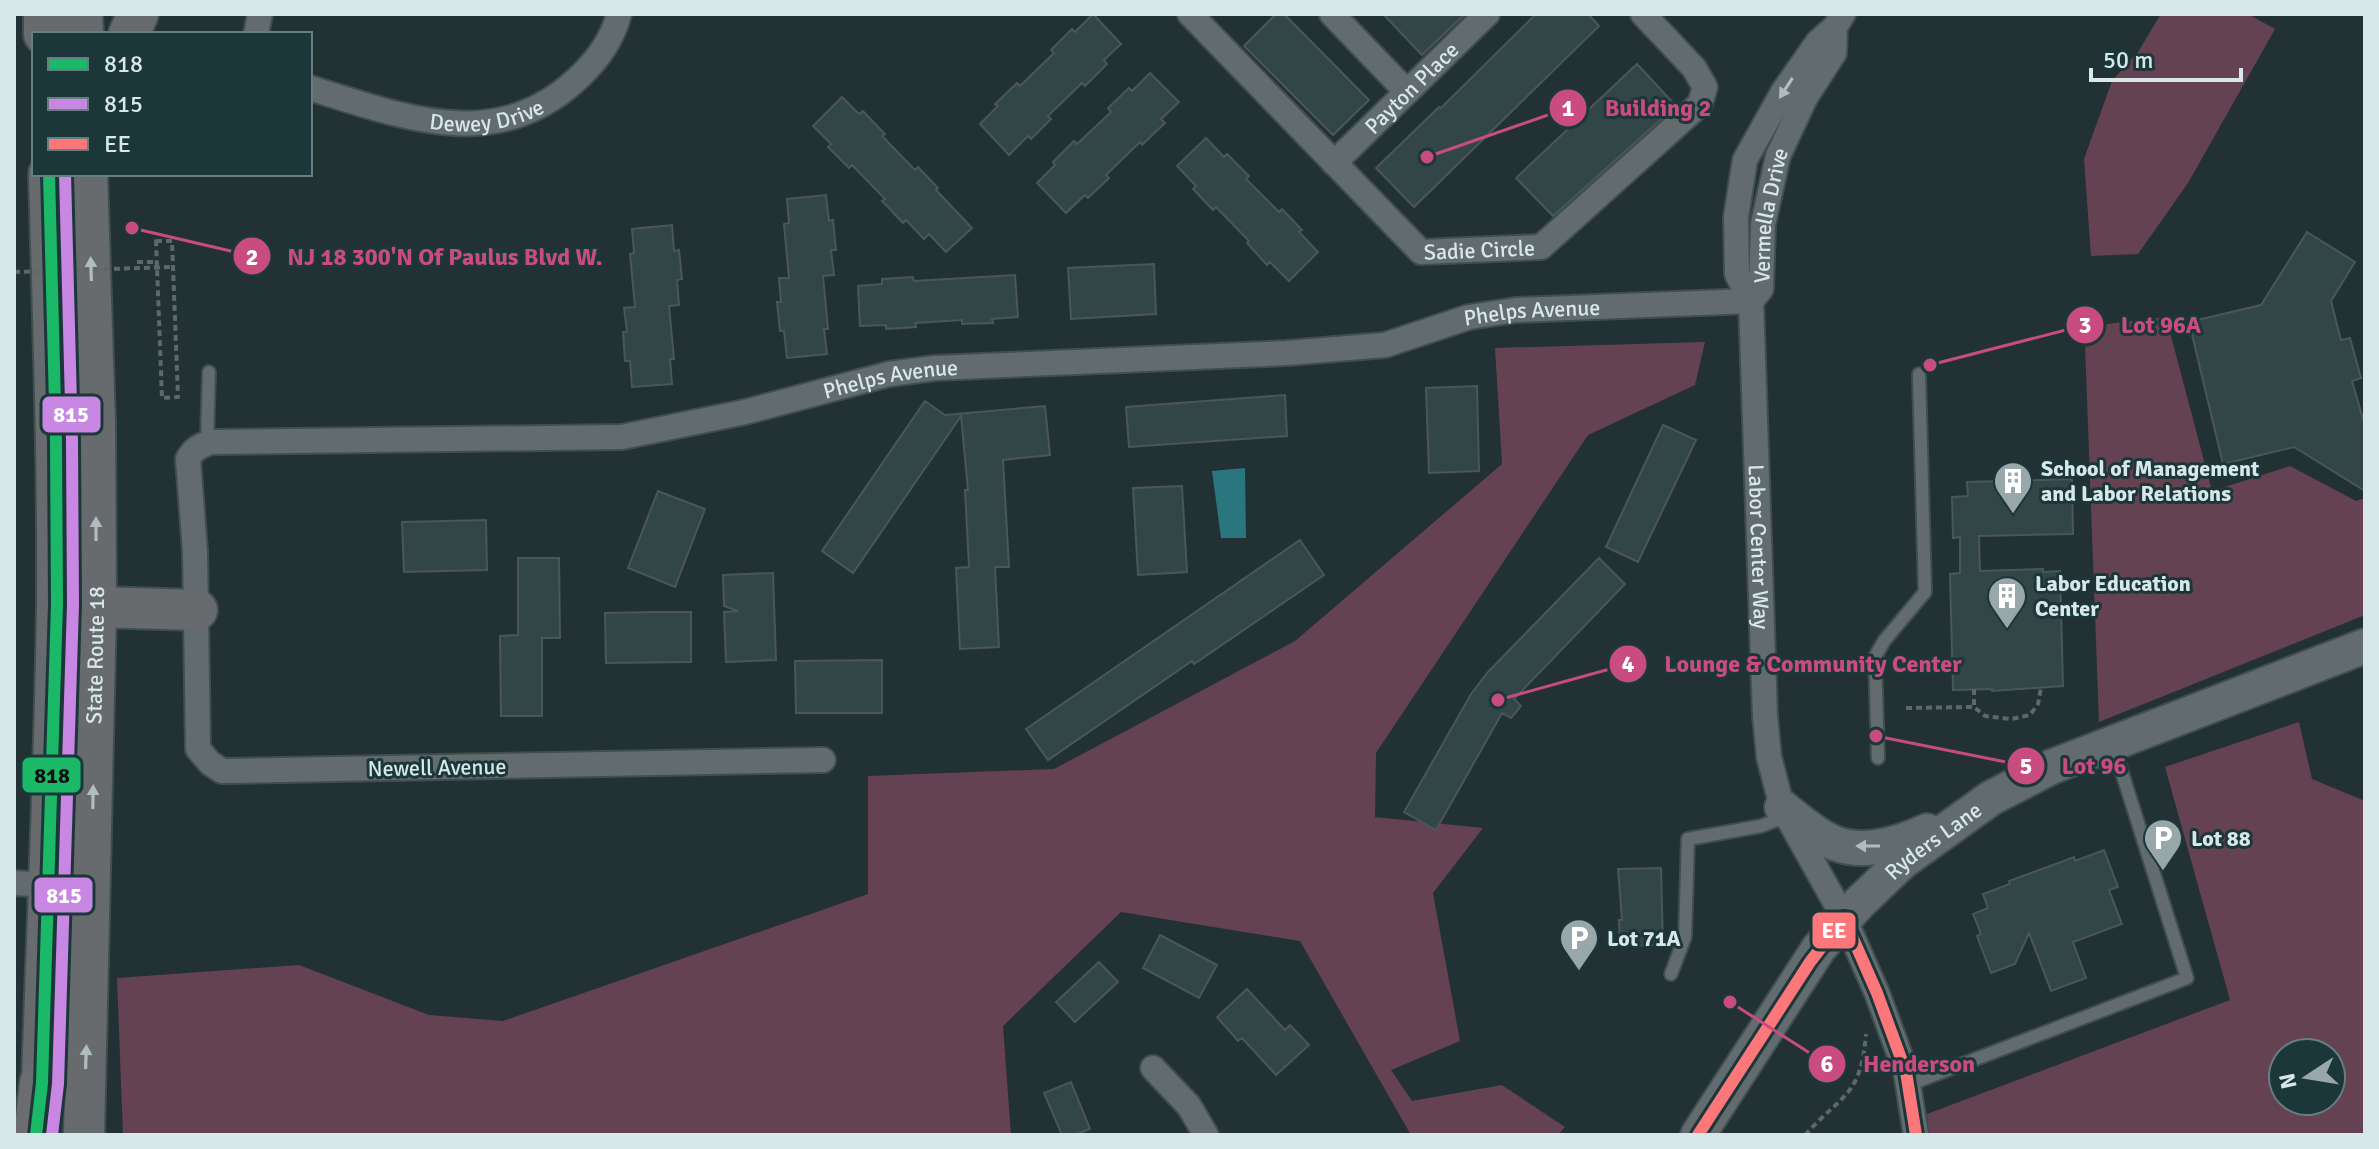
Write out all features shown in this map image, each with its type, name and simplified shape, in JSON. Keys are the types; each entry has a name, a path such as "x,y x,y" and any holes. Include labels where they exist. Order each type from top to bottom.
{"highway":[{"name":"State Route 18","path":"42,1083 31,884 54,747 57,574 49,176"},
{"name":"State Route 18","path":"84,1135 96,607 89,180"},
{"path":"96,607 197,610"},
{"path":"39,1135 42,1083"}],"main road":[{"name":"Ryders Lane","path":"1698,1135 1810,962 1844,918 1902,862 1991,798 2051,767 2365,646"},
{"path":"1785,812 1834,843 1867,848 1892,845 1912,837 1991,798"}],"street":[{"name":"Dewey Drive","path":"312,89 406,117 445,123 519,117 561,94 597,60 619,14"},
{"name":"Sadie Circle","path":"1190,14 1421,252 1541,247 1700,104 1705,87 1694,68 1643,14"},
{"path":"1332,14 1407,92"},
{"name":"Payton Place","path":"1334,163 1487,14"},
{"name":"Vermella Drive","path":"1751,301 1737,274 1736,217 1745,160 1783,92 1833,18"},
{"name":"Phelps Avenue","path":"207,443 622,437 745,412 889,374 935,368 1287,353 1385,345 1469,317 1516,310 1751,301"},
{"name":"Labor Center Way","path":"1751,301 1769,757 1785,812 1844,918 1877,993 1906,1072 1916,1135"},
{"path":"197,610 188,459 193,450 207,443"},
{"name":"Newell Avenue","path":"197,610 198,749 222,771 823,760"},
{"path":"1153,1068 1189,1106 1206,1135"}],"lane":[{"path":"207,443 209,372"},
{"path":"1878,758 1875,657 1884,641 1925,592 1919,374"},
{"path":"1908,1085 2187,978 2113,743"},
{"path":"1671,974 1685,937 1688,839 1761,826 1785,812"}],"path":[{"path":"156,241 172,241 173,267 178,397 162,398 156,241"},
{"path":"137,262 157,262"},
{"path":"14,269 173,267"},
{"path":"1906,708 1974,707 1985,716 2011,719 2030,715 2038,704 2041,687"},
{"path":"1974,689 1974,707"},
{"path":"1805,1135 1842,1102 1856,1083 1864,1062 1866,1034"}],"shaded area":[{"path":"2161,14 2248,14 2275,29 2188,183 2138,254 2091,256 2084,159 2112,81 2138,52"},
{"path":"2166,317 2212,491 2290,466 2356,501 2365,498 2365,615 2099,722 2085,345 2107,324"},
{"path":"1705,342 1695,385 1588,435 1376,753 1375,817 1483,828 1433,893 1460,1041 1391,1070 1412,1101 1502,1085 1565,1127 1558,1135 1411,1135 1300,941 1121,912 1003,1026 1011,1135 123,1135 117,978 299,965 429,1015 503,1021 868,894 868,776 1054,769 1295,641 1502,464 1495,348"},
{"path":"2299,722 2312,779 2365,801 2365,1135 1929,1135 1927,1114 2230,1000 2165,767"}],"water":[{"path":"1245,468 1246,538 1221,538 1212,471"}],"building":[{"path":"1093,14 1121,44 1104,60 1107,64 1085,86 1082,83 1048,116 1051,119 1031,139 1028,136 1009,155 980,124 998,106 995,104 1017,83 1020,86 1054,53 1051,50 1072,29 1075,32"},
{"path":"1276,14 1284,14 1369,100 1333,135 1244,46"},
{"path":"1383,14 1465,14 1422,55"},
{"path":"1536,14 1588,14 1599,26 1414,207 1376,168"},
{"path":"1637,64 1676,106 1553,216 1516,178"},
{"path":"1150,73 1179,102 1161,119 1165,123 1106,175 1109,178 1088,198 1085,195 1066,213 1037,183 1074,141 1077,144 1111,112 1108,108"},
{"path":"842,97 859,114 863,111 885,134 882,136 915,170 918,167 972,228 946,252 929,234 924,239 906,220 903,223 852,165 849,168 828,147 831,144 813,126"},
{"path":"1206,138 1249,176 1246,179 1279,212 1282,209 1318,252 1289,281 1270,262 1267,265 1216,207 1213,210 1177,166"},
{"path":"826,195 829,221 833,220 836,250 831,250 834,275 823,276 827,354 787,358 777,302 781,302 779,278 789,278 784,224 789,223 787,199"},
{"path":"672,225 674,251 679,250 682,279 677,280 679,305 669,306 674,359 670,359 672,384 632,387 630,361 625,361 623,332 627,332 624,308 635,307 630,254 634,253 632,229"},
{"path":"2307,232 2355,262 2331,301 2341,340 2350,338 2361,378 2352,381 2365,426 2365,491 2294,447 2223,464 2189,322 2261,305"},
{"path":"1154,264 1156,314 1071,319 1068,268"},
{"path":"1015,275 1018,317 992,319 993,323 962,324 962,320 915,323 916,327 886,329 886,325 860,326 858,286 882,284 882,279 913,277 914,281"},
{"path":"1477,386 1479,471 1429,473 1426,388"},
{"path":"1285,395 1287,436 1129,447 1126,407"},
{"path":"925,401 945,415 1045,406 1050,455 1003,460 1009,567 995,567 999,647 960,649 956,568 969,567 965,490 968,490 961,416 853,573 822,551"},
{"path":"1663,425 1696,440 1638,562 1606,547"},
{"name":"Labor Education Center","path":"2072,479 2073,534 1979,536 1980,571 2060,571 2063,686 1992,691 1953,690 1950,574 1960,573 1960,537 1953,538 1952,497 1968,496 1967,482"},
{"path":"1182,486 1187,572 1138,575 1133,488"},
{"path":"658,491 705,509 675,587 628,568"},
{"path":"486,520 487,570 404,572 402,522"},
{"path":"1300,540 1324,575 1048,760 1026,729"},
{"path":"518,558 559,558 560,638 542,638 542,716 501,716 500,636 518,635"},
{"path":"1599,558 1625,584 1514,699 1521,706 1511,718 1502,713 1436,830 1404,812 1471,694 1488,672"},
{"path":"773,573 776,660 726,662 724,612 738,611 724,606 723,575"},
{"path":"691,612 691,662 606,663 605,613"},
{"path":"882,660 882,713 796,713 795,661"},
{"path":"2104,850 2118,887 2109,890 2122,924 2073,942 2086,978 2051,991 2029,933 2015,964 1991,973 1977,936 1981,934 1973,914 1988,908 1983,894 2074,857 2075,861"},
{"path":"1661,868 1663,945 1620,946 1619,920 1622,920 1618,869"},
{"path":"1160,935 1217,965 1199,998 1143,968"},
{"path":"1099,962 1118,982 1075,1022 1056,1002"},
{"path":"1247,989 1285,1030 1290,1025 1309,1045 1276,1075 1242,1038 1238,1041 1217,1017"},
{"path":"1071,1082 1090,1129 1075,1135 1062,1135 1044,1093"}],"transit line":[{"name":"818","path":"36,1135 42,1083 57,604 49,176"},
{"name":"815","path":"52,1135 58,1084 73,604 65,176"},
{"name":"EE","path":"1698,1135 1810,962 1844,918 1877,993 1906,1072 1916,1135"}],"place":[{"name":"Building 2","path":"1427,157"},
{"name":"NJ 18 300'N Of Paulus Blvd W.","path":"132,228"},
{"name":"Lot 96A","path":"1930,365"},
{"name":"School of Management and Labor Relations","path":"2013,515"},
{"name":"Labor Education Center","path":"2007,630"},
{"name":"Lounge & Community Center","path":"1498,700"},
{"name":"Lot 96","path":"1876,736"},
{"name":"Lot 88","path":"2163,872"},
{"name":"Lot 71A","path":"1579,972"},
{"name":"Henderson","path":"1730,1002"}]}
